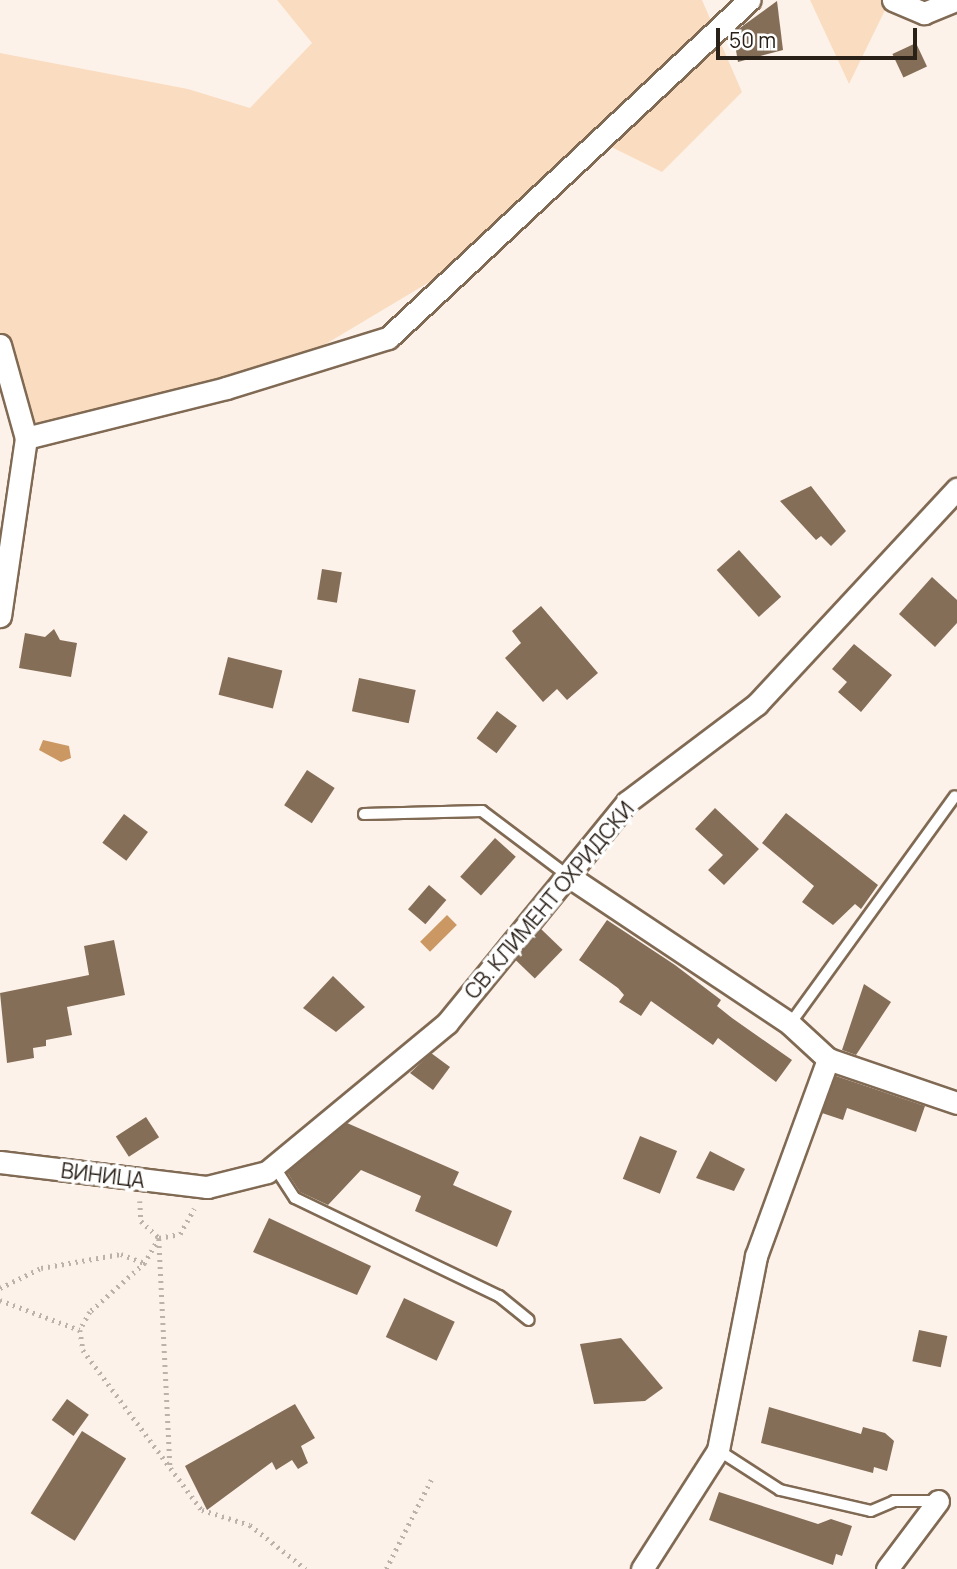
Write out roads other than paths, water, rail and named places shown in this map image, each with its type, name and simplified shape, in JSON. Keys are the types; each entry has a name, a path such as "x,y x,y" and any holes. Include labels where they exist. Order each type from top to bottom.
{"street":[{"path":"892,0 924,13 956,0"},
{"path":"26,438 226,388 388,338 744,5"},
{"path":"0,345 26,438 10,498 0,616"},
{"name":"СВ. КЛИМЕНТ ОХРИДСКИ","path":"207,1187 274,1166 447,1023 627,802 757,704 957,489"},
{"path":"567,875 790,1024 828,1059 957,1103"},
{"path":"642,1569 718,1450 756,1256 828,1059"},
{"name":"ВИНИЦА","path":"0,1163 207,1187"},
{"path":"887,1569 942,1501"}],"lane":[{"path":"790,1024 955,796"},
{"path":"364,814 482,811 567,875"},
{"path":"274,1166 295,1198 499,1296 529,1320"},
{"path":"718,1450 780,1490 870,1511 894,1501 942,1501"}]}
